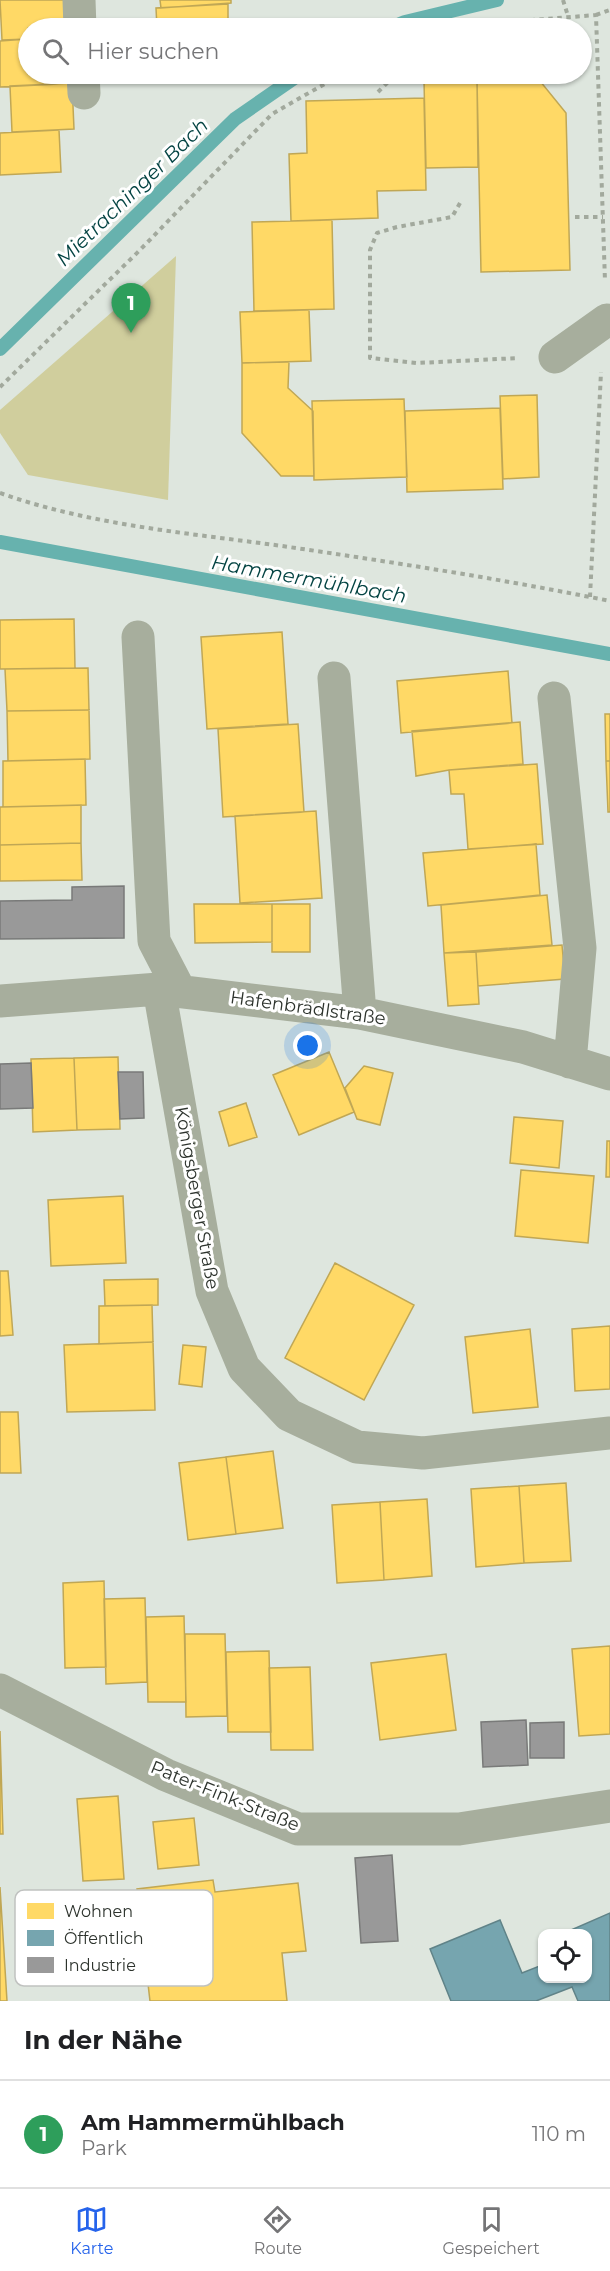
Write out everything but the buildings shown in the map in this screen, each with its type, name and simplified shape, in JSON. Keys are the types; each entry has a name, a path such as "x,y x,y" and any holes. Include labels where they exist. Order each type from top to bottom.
{"street":[{"path":"79,0 80,18"},
{"path":"555,357 608,320"},
{"name":"Königsberger Straße","path":"138,637 154,940 170,990 212,1291 244,1368 290,1415 357,1447 423,1453 610,1433"},
{"path":"334,678 360,1013"},
{"path":"554,698 580,948 570,1062"},
{"name":"Hafenbrädlstraße","path":"0,1001 170,990 360,1013 523,1047 610,1074"},
{"name":"Pater-Fink-Straße","path":"0,1690 166,1775 298,1829 459,1829 610,1806"}],"path":[{"path":"563,0 568,17"},
{"path":"558,18 596,15 610,10"},
{"path":"590,597 600,385 608,320 596,15"},
{"path":"0,387 139,251 272,114 324,84"},
{"path":"378,92 386,84"},
{"path":"460,203 452,217 377,233 370,250 370,358 417,363 555,357"},
{"path":"575,217 603,217"},
{"path":"0,493 39,507 141,527 362,557 519,583 610,601"}],"shaded area":[{"path":"176,256 168,500 28,475 0,433 0,410"}],"waterway":[{"name":"Mietrachinger Bach","path":"422,18 497,0"},
{"name":"Mietrachinger Bach","path":"0,349 235,119 286,84"},
{"name":"Hammermühlbach","path":"0,542 610,654"}],"place":[{"name":"Am Hammermühlbach","path":"131,333"}]}
